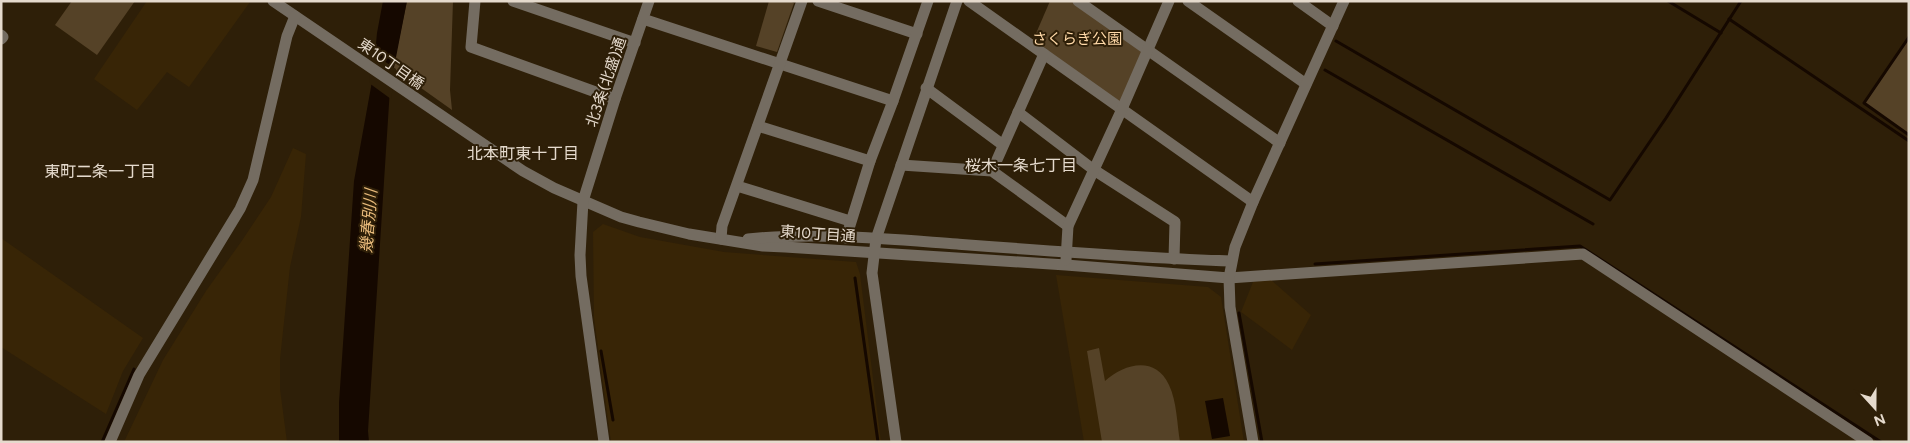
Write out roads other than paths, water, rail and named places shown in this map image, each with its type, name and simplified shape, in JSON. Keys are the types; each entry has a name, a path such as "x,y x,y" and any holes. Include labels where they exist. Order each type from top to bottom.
{"street":[{"path":"110,442 139,375 240,209 253,180 287,36 296,16 273,1"},
{"path":"475,1 471,47 615,99"},
{"path":"513,1 635,43"},
{"name":"北3条(北盛)通","path":"604,442 581,276 580,255 583,201 615,99 649,1"},
{"path":"720,239 722,226 802,1"},
{"path":"818,1 917,34"},
{"path":"846,238 850,220 870,162 928,1"},
{"path":"896,442 872,273 873,253 876,238 926,88 957,1"},
{"path":"969,1 1253,202"},
{"path":"1078,1 1280,143"},
{"path":"1066,265 1068,226 1169,1"},
{"path":"1188,1 1306,84"},
{"path":"1298,1 1333,26"},
{"path":"1253,442 1230,307 1229,278 1231,261 1240,232 1253,202 1344,1"},
{"name":"東10丁目橋","path":"296,16 435,112"},
{"path":"643,19 893,101"},
{"path":"992,171 1044,54"},
{"path":"926,88 1003,145"},
{"name":"東10丁目通","path":"435,112 522,171 583,201 639,222 763,246 1066,265 1229,278 1583,254 1868,442"},
{"path":"1018,112 1094,170 1175,222 1174,259"},
{"path":"758,126 870,162"},
{"path":"901,165 992,171 1068,226"},
{"path":"737,186 850,220"},
{"path":"734,241 789,236 876,238 1174,259 1231,261"}],"water":[{"name":"幾春別川","path":"383,1 407,1 390,88 368,431 369,442 339,442 339,403 354,181 373,76 377,33"},
{"path":"1223,398 1230,436 1212,439 1205,401"}],"waterway":[{"path":"1668,1 1721,33"},
{"path":"1336,41 1610,200 1666,118 1741,1"},
{"path":"1729,19 1909,141"},
{"path":"1909,37 1864,103 1909,135"},
{"path":"1325,70 1593,224"},
{"path":"1315,264 1580,246 1881,442"},
{"path":"855,278 878,442"},
{"path":"1239,313 1262,442"},
{"path":"601,351 613,420"},
{"path":"102,442 134,369"}],"district":[{"name":"北本町東十丁目","path":"523,153"},
{"name":"桜木一条七丁目","path":"1021,165"},
{"name":"東町二条一丁目","path":"100,171"}],"park label":[{"name":"さくらぎ公園","path":"1077,39"}]}
